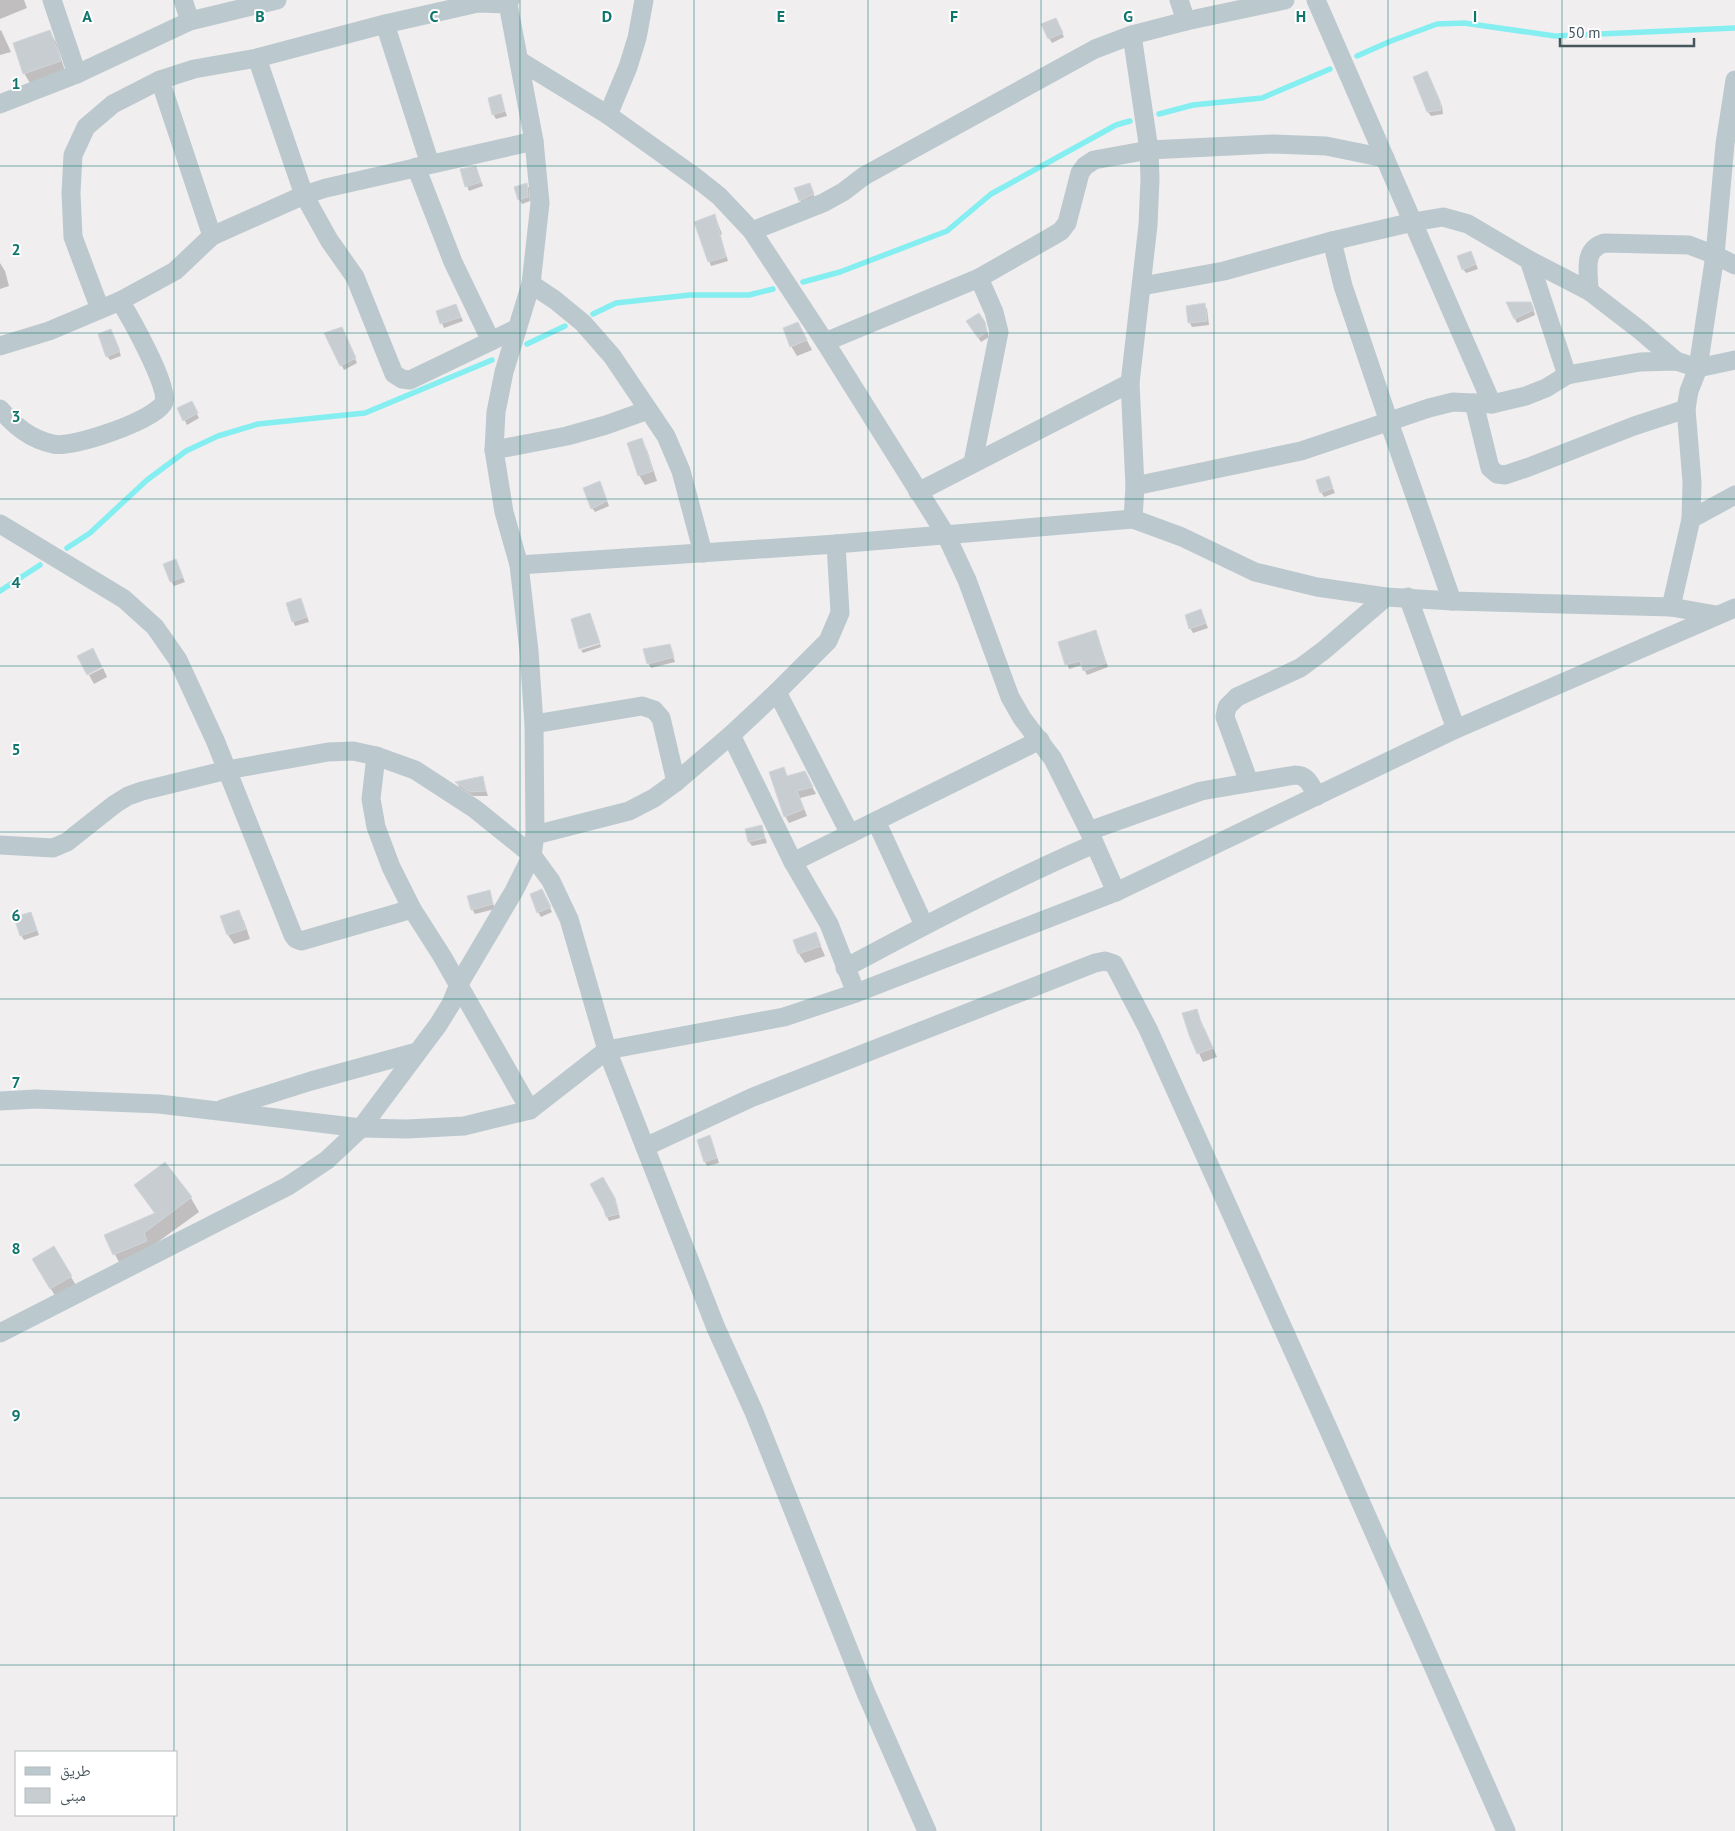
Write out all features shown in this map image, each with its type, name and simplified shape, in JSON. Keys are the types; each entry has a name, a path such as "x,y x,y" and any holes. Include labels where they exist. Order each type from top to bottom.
{"street":[{"path":"52,0 77,74"},
{"path":"183,0 190,21"},
{"path":"0,104 77,74 190,21 277,0"},
{"path":"608,115 628,68 637,38 644,0"},
{"path":"1179,0 1186,21"},
{"path":"752,231 822,203 844,192 864,176 1095,49 1132,35 1186,21 1285,0"},
{"path":"1316,0 1413,222 1483,404 1490,468 1497,474 1504,475 1634,426 1686,409"},
{"path":"0,1333 288,1186 327,1160 361,1128 438,1024 451,1004 459,984 514,891 532,855 535,835 534,724 529,651 519,566 504,512 494,450 496,412 504,372 531,284 540,203 534,141 509,2 476,2 256,58 194,68 160,80 113,104 86,127 73,155 71,193 73,237 100,309"},
{"path":"384,24 423,165 454,262 491,341"},
{"path":"1132,35 1149,150 1150,179 1148,225 1130,384 1135,486 1133,519"},
{"path":"256,58 304,195 329,240 355,277 394,374 402,380 410,380 516,329"},
{"path":"520,61 608,115 720,196 752,231 825,342 946,535 973,595 1010,697 1022,718 1053,759 1116,892"},
{"path":"160,80 212,236"},
{"path":"1671,607 1691,519 1692,482 1686,409 1689,391 1698,368 1715,255 1727,208 1725,144 1735,80"},
{"path":"0,346 49,331 120,302 175,271 212,236 304,195 423,165 534,141"},
{"path":"825,342 979,278 1061,230 1067,223 1080,173 1085,166 1094,160 1149,150 1273,144 1326,146 1385,158"},
{"path":"1142,286 1224,270 1332,241 1443,217 1468,224 1529,260 1589,291 1676,361"},
{"path":"1332,241 1343,286 1452,601"},
{"path":"1589,291 1589,255 1595,246 1604,243 1689,244 1735,265"},
{"path":"1529,260 1567,375"},
{"path":"973,462 999,332 994,312 979,278"},
{"path":"531,284 555,300 583,323 612,356 666,436 681,471 703,553"},
{"path":"0,409 16,427 30,436 55,445 88,440 126,426 159,410 165,400 162,384 134,324 120,302"},
{"path":"1135,486 1239,466 1301,451 1429,408 1453,402 1483,404 1526,396 1546,388 1567,375 1640,362 1676,361 1698,368 1735,360"},
{"path":"918,492 973,462 1130,384"},
{"path":"494,450 567,436 648,410"},
{"path":"1691,519 1735,495"},
{"path":"519,566 836,544 1133,519 1182,537 1255,572 1317,587 1386,597 1452,601 1671,607 1716,615"},
{"path":"0,524 124,599 155,627 178,660 215,740 296,939 302,941 412,909"},
{"path":"535,835 629,811 654,798 676,782 731,735 777,692 828,641 840,613 836,544"},
{"path":"1249,782 1225,717 1227,707 1237,697 1300,668 1386,597"},
{"path":"1408,597 1456,729"},
{"path":"0,1101 36,1099 159,1104 361,1128 406,1129 464,1126 530,1110 607,1050 784,1017 856,992 1116,892 1456,729 1735,608"},
{"path":"777,692 850,834"},
{"path":"534,724 642,706 654,710 661,718 676,782"},
{"path":"731,735 793,862 829,924 856,992"},
{"path":"793,862 1040,740"},
{"path":"0,845 53,848 67,842 115,804 128,796 142,791 227,770 328,752 353,751 376,756 415,770 475,809 532,855 551,881 569,920 607,1050 716,1328 754,1412 866,1693 927,1831"},
{"path":"376,756 371,798 376,827 391,867 412,909 459,984 530,1110"},
{"path":"846,968 924,925 1028,873 1092,838 1201,791 1302,775 1306,778 1316,796"},
{"path":"876,821 924,925"},
{"path":"645,1147 753,1097 1095,963 1105,961 1114,964 1152,1038 1328,1426 1506,1831"},
{"path":"216,1111 311,1081 417,1052"}],"building":[{"path":"1056,18 1063,33 1048,39 1041,24"},
{"path":"50,30 61,61 23,74 13,43"},
{"path":"1427,71 1440,101 1441,110 1427,112 1413,77"},
{"path":"501,94 505,111 492,115 488,98"},
{"path":"476,166 481,182 465,187 460,169"},
{"path":"527,183 528,197 518,200 514,187"},
{"path":"810,183 814,194 799,201 794,188"},
{"path":"715,214 726,257 708,262 694,222"},
{"path":"1471,251 1476,264 1462,270 1457,256"},
{"path":"1506,302 1531,302 1534,310 1514,319"},
{"path":"1205,303 1207,321 1188,323 1186,306"},
{"path":"456,304 461,317 440,324 436,311"},
{"path":"979,313 985,322 987,332 978,338 966,321"},
{"path":"798,322 807,340 790,347 783,328"},
{"path":"342,327 356,358 340,366 324,333"},
{"path":"111,329 120,351 106,357 98,334"},
{"path":"192,401 198,413 183,421 177,408"},
{"path":"642,438 653,471 638,476 627,443"},
{"path":"1329,476 1333,488 1320,493 1316,480"},
{"path":"600,481 607,501 591,509 583,488"},
{"path":"176,559 183,577 170,582 163,564"},
{"path":"301,598 307,617 292,622 286,603"},
{"path":"1201,609 1206,623 1189,629 1185,615"},
{"path":"590,613 600,643 579,649 571,619"},
{"path":"1096,630 1106,663 1083,671 1080,661 1065,665 1058,642"},
{"path":"670,644 674,657 647,664 643,649"},
{"path":"93,648 102,667 87,675 77,656"},
{"path":"784,767 787,776 805,771 813,787 797,791 804,809 784,817 769,772"},
{"path":"483,776 486,791 470,792 455,782"},
{"path":"762,825 765,838 748,842 745,829"},
{"path":"542,889 551,907 537,913 530,894"},
{"path":"490,890 493,904 471,910 467,896"},
{"path":"239,910 246,929 227,935 220,916"},
{"path":"31,912 37,930 20,936 14,917"},
{"path":"816,932 821,946 798,954 793,940"},
{"path":"1197,1009 1203,1029 1213,1048 1197,1054 1182,1013"},
{"path":"710,1135 717,1158 704,1162 697,1140"},
{"path":"165,1162 192,1197 144,1233 147,1241 113,1255 104,1235 155,1213 134,1185"},
{"path":"603,1177 615,1198 619,1214 606,1217 590,1184"},
{"path":"54,1246 72,1276 50,1289 32,1259"}],"waterway":[{"path":"1357,56 1437,24 1464,23 1555,36 1735,28"},
{"path":"1159,114 1193,105 1262,98 1330,69"},
{"path":"803,282 840,272 947,231 991,194 1116,125 1130,121"},
{"path":"593,314 616,303 690,295 749,295 773,289"},
{"path":"527,344 565,326"},
{"path":"67,548 90,533 147,480 186,451 218,436 258,424 365,413 492,360"},
{"path":"0,591 40,565"}]}
